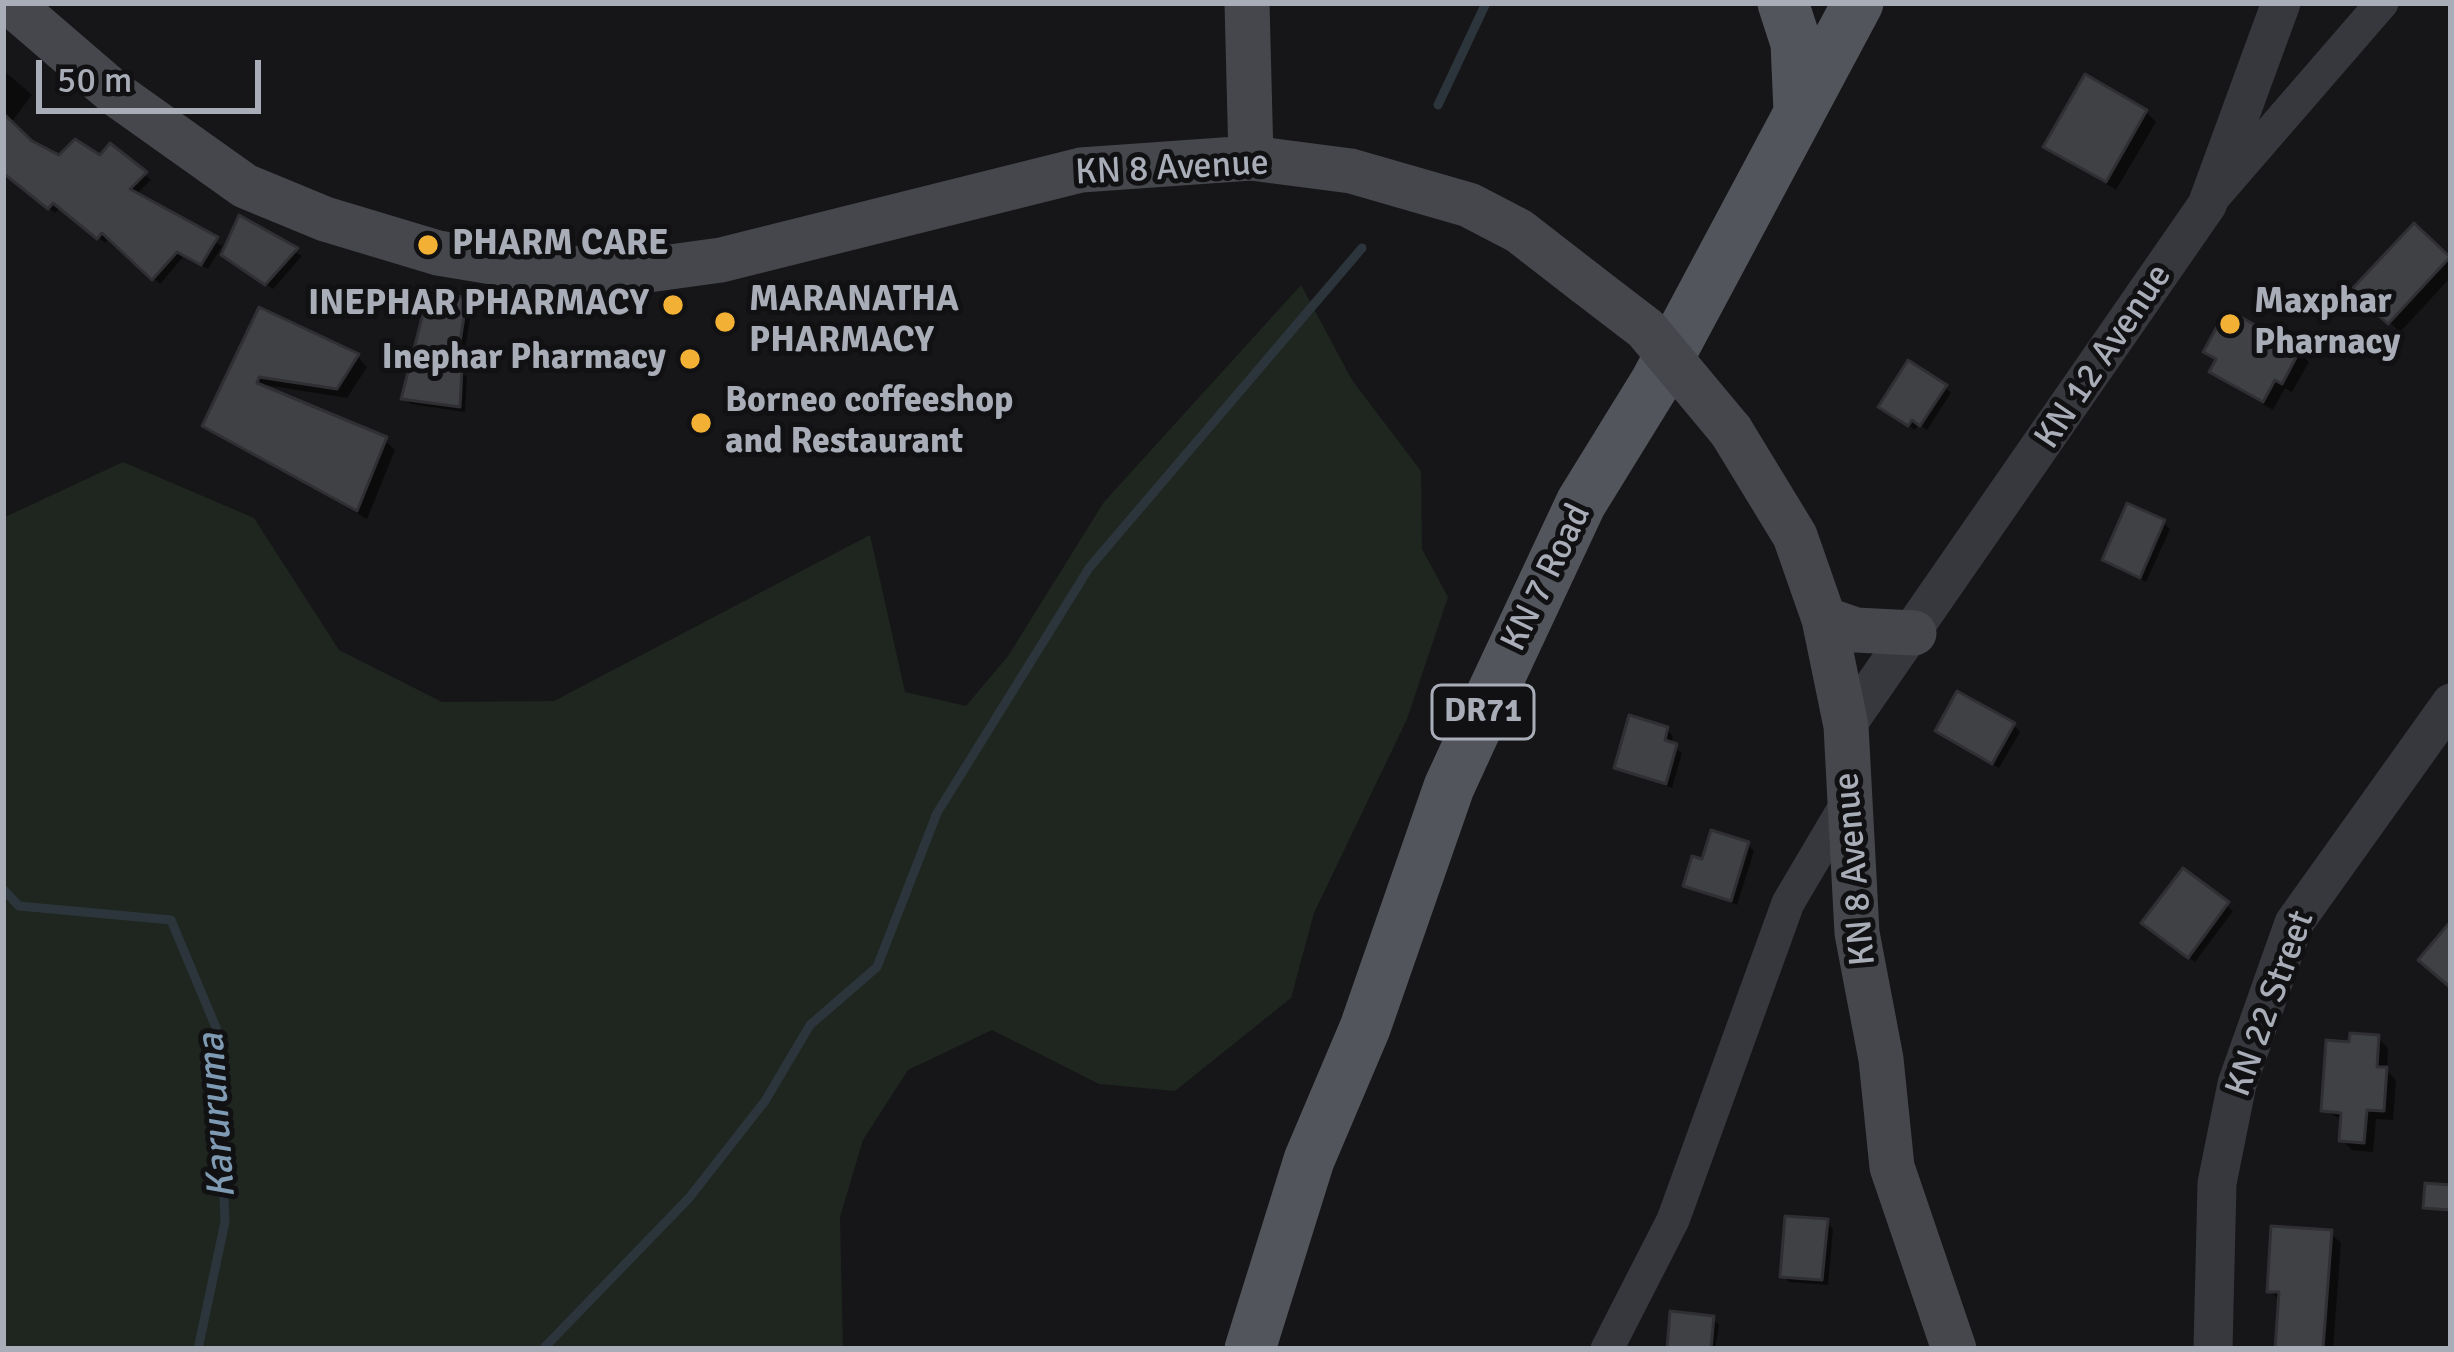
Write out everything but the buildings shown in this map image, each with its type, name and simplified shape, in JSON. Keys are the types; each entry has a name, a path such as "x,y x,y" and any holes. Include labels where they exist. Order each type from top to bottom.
{"main road":[{"name":"KN 8 Avenue","path":"10,3 117,95 245,186 325,219 438,253 517,266 641,272 721,260 1081,170 1250,158 1370,175 1468,205 1519,231 1646,329 1731,431 1795,536 1824,619 1846,726 1846,803 1857,933 1881,1059 1892,1167 1954,1349"},
{"path":"1247,3 1250,158"},
{"path":"1783,3 1796,43 1799,112"},
{"path":"1794,3 1852,12"},
{"name":"KN 7 Road","path":"1250,1349 1309,1160 1365,1028 1458,768 1581,503 1655,383 1852,12"},
{"path":"1824,619 1856,630 1914,633"}],"street":[{"path":"2207,205 2282,3"},
{"name":"KN 12 Avenue","path":"1846,726 2207,205 2382,3"},
{"name":"KN 22 Street","path":"2213,1349 2217,1183 2237,1084 2294,923 2349,839 2451,703"},
{"path":"1607,1349 1673,1220 1789,902 1846,803"}],"shaded area":[{"path":"1301,285 1352,380 1421,471 1422,549 1448,597 1407,719 1314,913 1291,998 1175,1091 1099,1084 992,1030 908,1070 863,1140 840,1217 843,1349 3,1349 3,518 123,462 254,518 339,650 442,702 554,701 870,535 905,692 966,706 1008,656 1104,502"}],"waterway":[{"path":"1438,105 1486,3"},
{"path":"543,1349 689,1198 765,1101 810,1025 877,967 937,813 1089,568 1362,248"},
{"name":"Karuruma","path":"3,889 19,906 171,920 217,1030 225,1222 198,1349"}],"place":[{"name":"PHARM CARE","path":"428,245"},
{"name":"INEPHAR PHARMACY","path":"673,305"},
{"name":"MARANATHA PHARMACY","path":"725,322"},
{"name":"Maxphar Pharnacy","path":"2230,324"},
{"name":"Inephar Pharmacy","path":"690,359"},
{"name":"Borneo coffeeshop and Restaurant","path":"701,423"}]}
